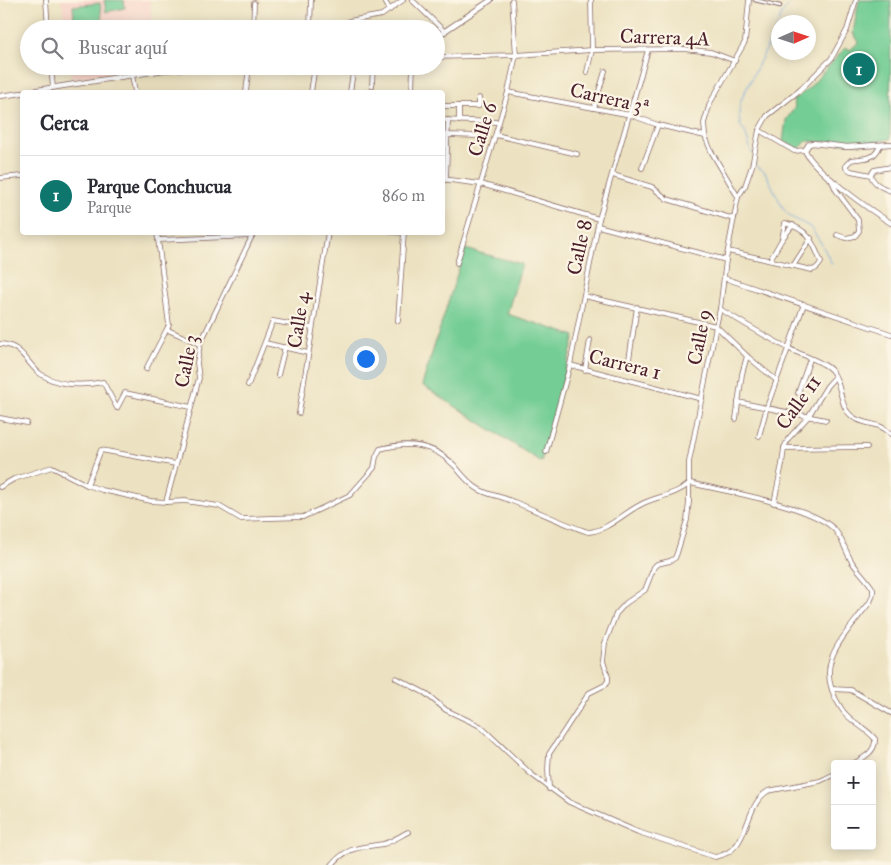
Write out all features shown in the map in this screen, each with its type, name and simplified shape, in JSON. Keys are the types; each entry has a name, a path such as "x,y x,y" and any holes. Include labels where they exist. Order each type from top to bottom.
{"street":[{"path":"46,0 47,20"},
{"path":"310,0 310,20"},
{"path":"384,0 390,10"},
{"path":"354,20 382,15 403,0"},
{"path":"412,0 433,20"},
{"path":"445,32 491,0"},
{"name":"Calle 6","path":"457,263 496,135 516,55 512,0"},
{"path":"587,72 592,50 591,0"},
{"path":"738,197 711,151 705,136 704,123 710,103 745,42 747,32 746,14 749,0"},
{"path":"755,0 780,6"},
{"path":"805,150 794,151 759,130 767,116 800,90 831,59 847,30 856,0"},
{"path":"253,20 254,3"},
{"name":"Carrera 4A","path":"445,57 592,50 684,49 711,52 735,61"},
{"name":"Calle 8","path":"546,452 570,365 599,219 648,50"},
{"path":"594,108 605,71"},
{"path":"52,75 53,88"},
{"path":"41,90 132,75 135,90"},
{"path":"246,90 248,75"},
{"path":"311,90 314,75"},
{"path":"350,90 353,75"},
{"path":"372,86 373,75"},
{"path":"412,90 413,75"},
{"name":"Carrera 3ª","path":"508,92 630,115 658,125 705,136"},
{"path":"0,96 20,94"},
{"path":"445,106 479,106 479,98"},
{"path":"459,106 459,121"},
{"path":"445,168 448,120 498,122"},
{"path":"642,168 658,125"},
{"name":"Calle 9","path":"549,789 549,754 589,693 605,685 608,681 603,661 605,643 616,614 626,603 645,590 657,564 670,561 677,553 687,520 690,483 689,462 720,309 726,260 738,197 745,186 752,166 759,130"},
{"path":"496,135 577,154"},
{"path":"447,136 479,136"},
{"path":"805,150 809,144 813,143 847,147 891,144"},
{"path":"871,175 852,171 846,168 846,165 851,160 870,158 877,153 880,146"},
{"path":"805,150 809,159 830,178 867,209 891,223"},
{"path":"871,175 874,170 891,167"},
{"path":"613,175 652,187 667,199 734,220"},
{"path":"871,175 872,179 882,188 891,190"},
{"path":"0,178 20,176"},
{"path":"830,178 836,190 858,220 858,231 855,236 846,238 837,235"},
{"path":"445,179 480,184 599,219"},
{"path":"728,251 812,270 816,269 820,264 821,262 811,238 803,229 784,224 782,239"},
{"path":"770,260 782,239 793,225"},
{"path":"598,226 726,260"},
{"path":"146,369 169,325 158,235"},
{"path":"159,240 237,235"},
{"name":"Calle 3","path":"166,502 199,378 197,363 200,344 253,235"},
{"name":"Calle 4","path":"299,413 328,235"},
{"path":"398,321 404,235"},
{"path":"792,266 811,238"},
{"path":"724,278 891,334"},
{"path":"584,296 716,326 747,356 776,380"},
{"path":"759,436 776,380 804,304"},
{"path":"628,366 637,307"},
{"path":"720,309 788,349 826,366 835,377 846,410 852,417 882,426 891,434"},
{"path":"248,385 273,321 312,328"},
{"path":"168,330 200,344"},
{"path":"585,370 590,340"},
{"path":"265,343 308,353"},
{"path":"0,344 22,352 42,375 69,385 103,382 117,408 125,393 191,407"},
{"path":"278,375 285,348"},
{"path":"736,419 747,356"},
{"path":"798,393 810,359"},
{"name":"Carrera 1","path":"570,365 702,399"},
{"name":"Calle 11","path":"774,503 784,448 788,439 808,417 827,386 835,377"},
{"path":"738,402 826,420"},
{"path":"0,418 27,423"},
{"path":"0,487 14,479 52,467 87,485 151,501 185,501 219,506 241,519 303,517 350,495 374,468 380,449 390,446 418,445 432,449 447,458 473,486 482,491 508,499 588,532 610,523 641,504 681,490 690,483 774,503 804,513 827,523 833,528 853,563 873,589 871,600 830,658 828,675 840,708 875,739 872,750 860,760"},
{"path":"784,448 867,447"},
{"path":"87,485 101,450 176,464"},
{"path":"396,678 425,693 446,710 480,726 549,789 574,806 638,832 715,856 724,855 734,847 746,829 753,808 760,796 768,792 820,781 831,776"},
{"path":"832,689 850,690 891,713"},
{"path":"332,865 347,852 360,846 385,843 408,832"}],"shaded area":[{"path":"61,0 150,0 151,20 65,20"},
{"path":"71,75 95,75 71,79"}],"green space":[{"path":"104,0 124,0 125,8 106,12"},
{"path":"859,0 891,0 890,139 863,144 807,141 799,149 783,141 786,120 795,107 793,100 809,88 846,47 850,50 859,42 853,33"},
{"path":"100,3 102,20 74,20 73,6"},
{"path":"465,249 522,264 507,314 575,336 541,462 422,385"}],"waterway":[{"path":"781,15 793,0"},
{"path":"752,154 745,132 740,125 741,100 771,39"},
{"path":"755,163 765,172 784,210 791,217 810,227 832,264"}],"place":[{"name":"Parque Conchucua","path":"859,69"}]}
